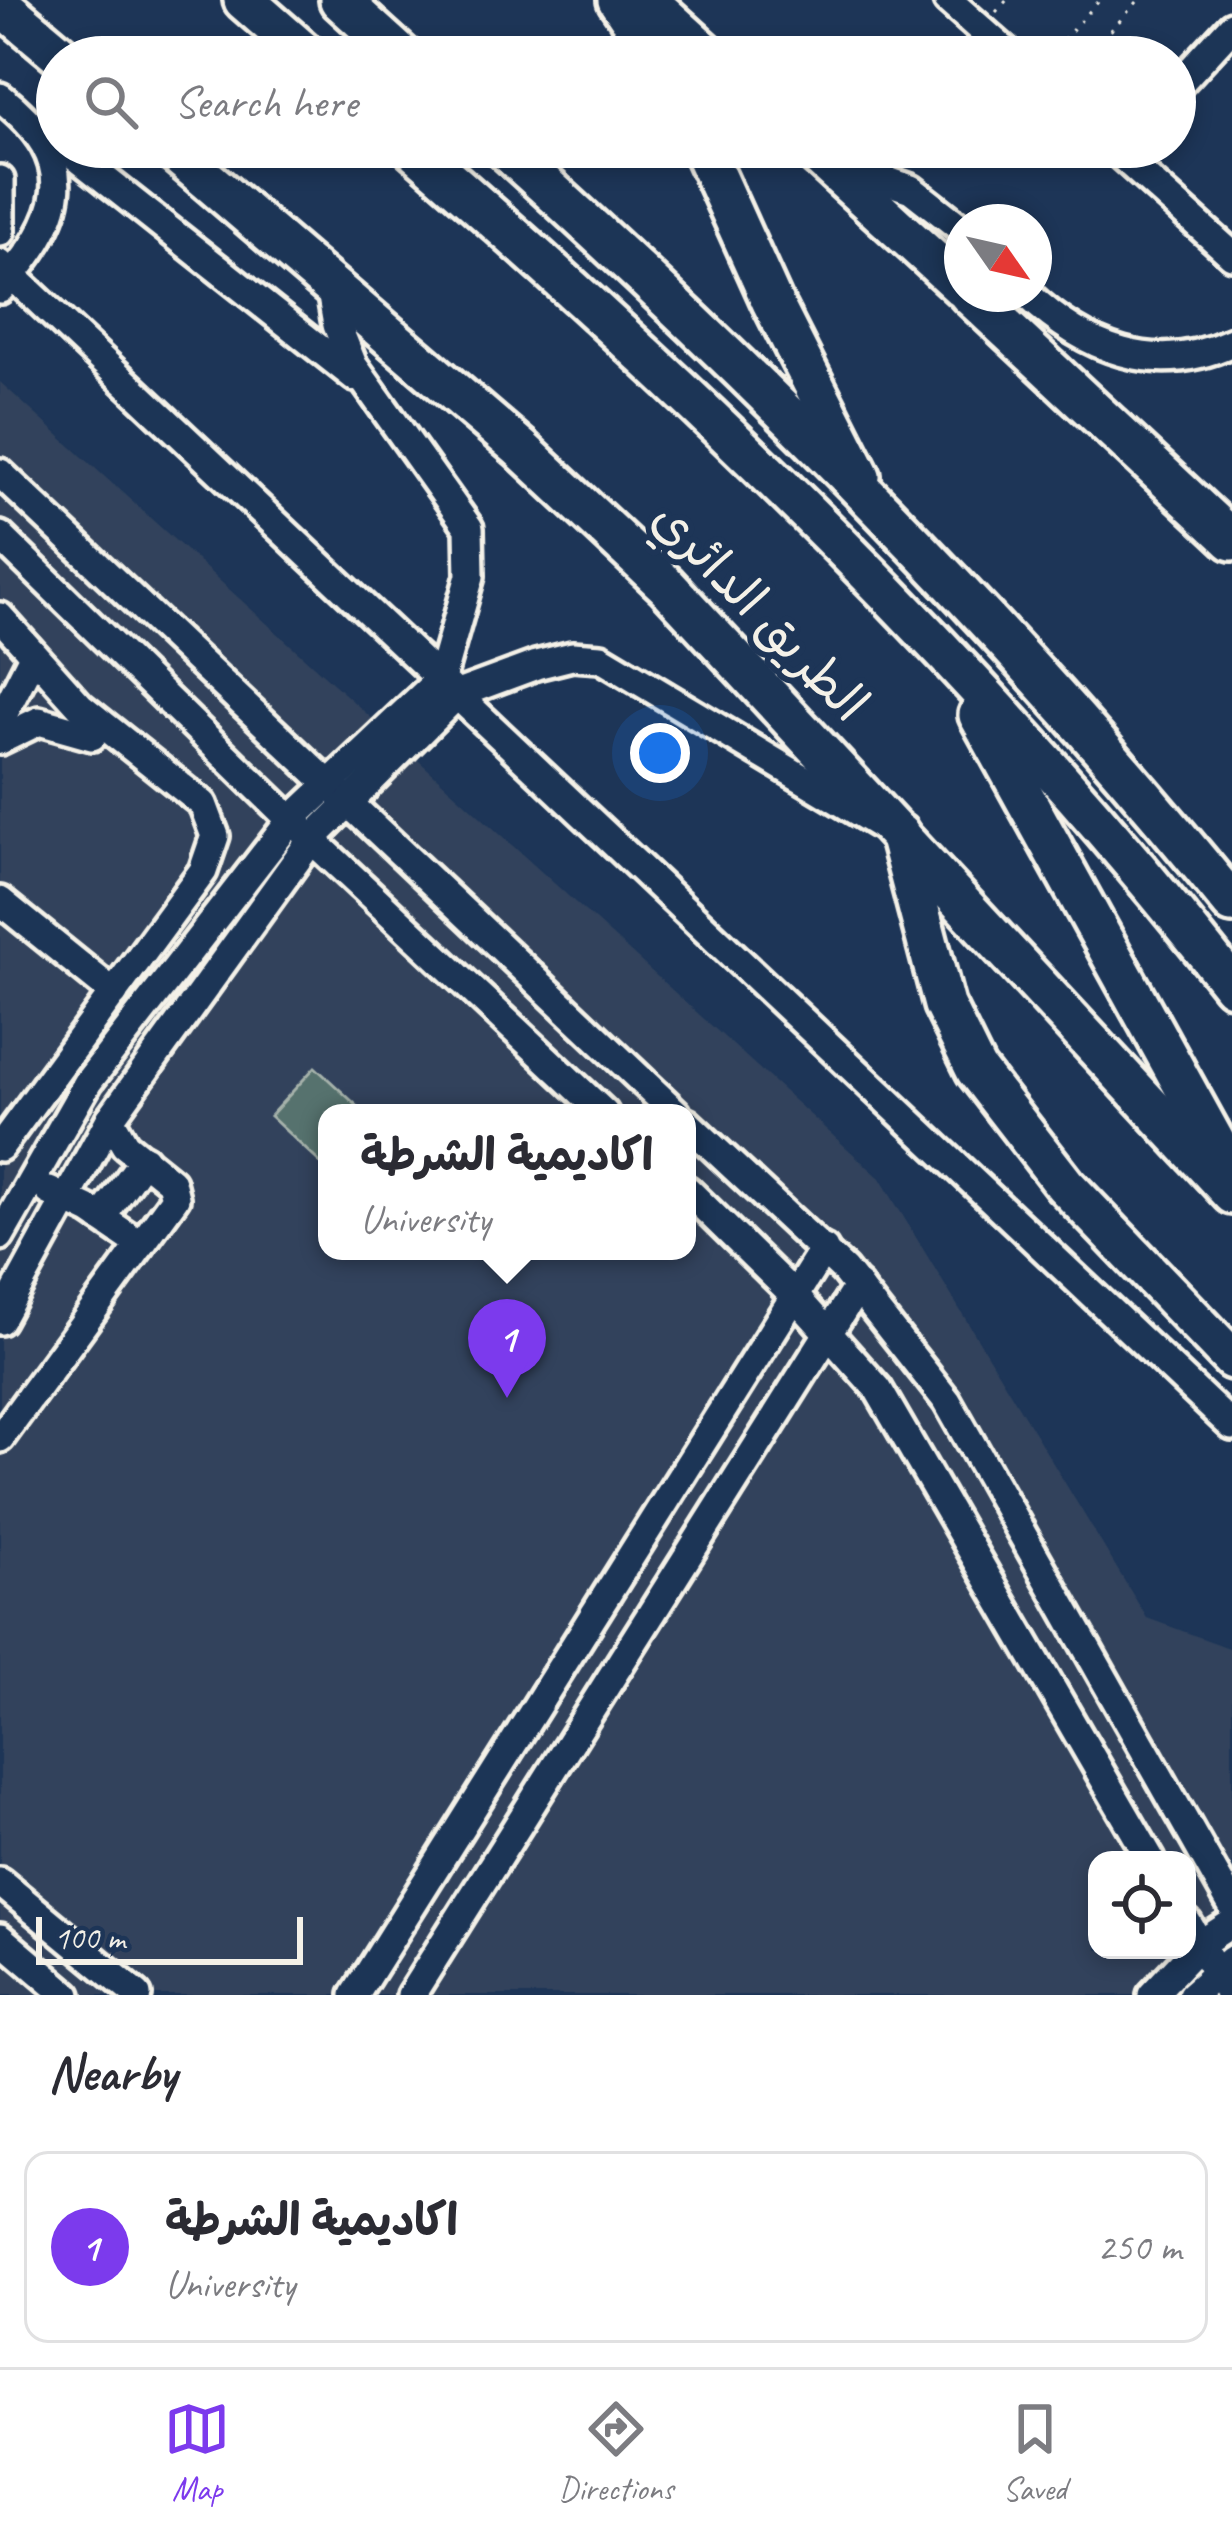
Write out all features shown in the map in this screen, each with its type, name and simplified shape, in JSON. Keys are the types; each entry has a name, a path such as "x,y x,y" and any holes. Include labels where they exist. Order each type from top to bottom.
{"highway":[{"path":"244,0 285,36"},
{"path":"340,0 380,36"},
{"path":"618,0 642,36"},
{"path":"647,0 687,36"},
{"path":"0,4 38,36"},
{"name":"الطريق الدائري","path":"194,168 652,571 1232,1194"},
{"name":"الطريق الدائري","path":"435,168 826,528 1138,869 1232,985"},
{"path":"525,168 633,265 1030,666 1232,903"},
{"path":"712,168 872,503"},
{"path":"832,168 944,270"},
{"path":"988,312 1232,540"},
{"path":"935,644 1232,1174"},
{"path":"898,831 944,1005 976,1070 1065,1185 1232,1359"}],"street":[{"path":"948,0 988,36"},
{"path":"1196,70 1226,45"},
{"path":"0,97 36,125"},
{"path":"28,119 36,129"},
{"path":"50,168 53,202 43,238 5,275 450,686 1232,1426"},
{"path":"90,168 368,387"},
{"path":"860,168 890,178 944,213"},
{"path":"1138,168 1232,255"},
{"path":"0,180 0,232"},
{"path":"330,284 344,345 368,387 469,528 470,576 450,686"},
{"path":"1047,312 1070,332 1123,354 1183,357 1232,342"},
{"path":"0,473 666,1104"},
{"path":"37,506 2,538 301,829 594,1104"},
{"path":"0,616 11,657 92,736 180,803 197,832 188,864 107,988"},
{"path":"143,675 178,640"},
{"path":"0,1236 88,1082 301,829 450,686 572,656 601,658 849,811 898,831"},
{"path":"5,1125 107,988 203,871 214,846 213,826 191,792 11,657"},
{"path":"0,740 39,721 92,736"},
{"path":"0,1320 110,1119 301,829"},
{"path":"0,901 107,988"},
{"path":"555,1067 584,1026"},
{"path":"0,1438 175,1198 172,1182 125,1145 110,1119"},
{"path":"696,1131 859,1286 947,1401 1232,1905"},
{"path":"101,1218 144,1160"},
{"path":"30,1180 141,1245"},
{"path":"696,1199 794,1294 878,1389 1146,1851"},
{"path":"355,1995 824,1249"},
{"path":"411,1995 859,1286"},
{"path":"468,1814 510,1838"},
{"path":"0,1882 136,1995"},
{"path":"1196,1932 1232,1923"},
{"path":"1192,1995 1226,1976 1196,1936"},
{"path":"0,1938 68,1995"},
{"path":"1152,1995 1176,1959"}],"path":[{"path":"1067,36 1100,0"},
{"path":"1106,36 1139,0"}],"shaded area":[{"path":"0,382 880,1178 1147,1618 1232,1649 1232,1995 0,1995"}],"green space":[{"path":"315,1067 355,1104 318,1104 318,1161 270,1116"}],"place":[{"name":"اكاديمية الشرطة","path":"507,1398"}]}
